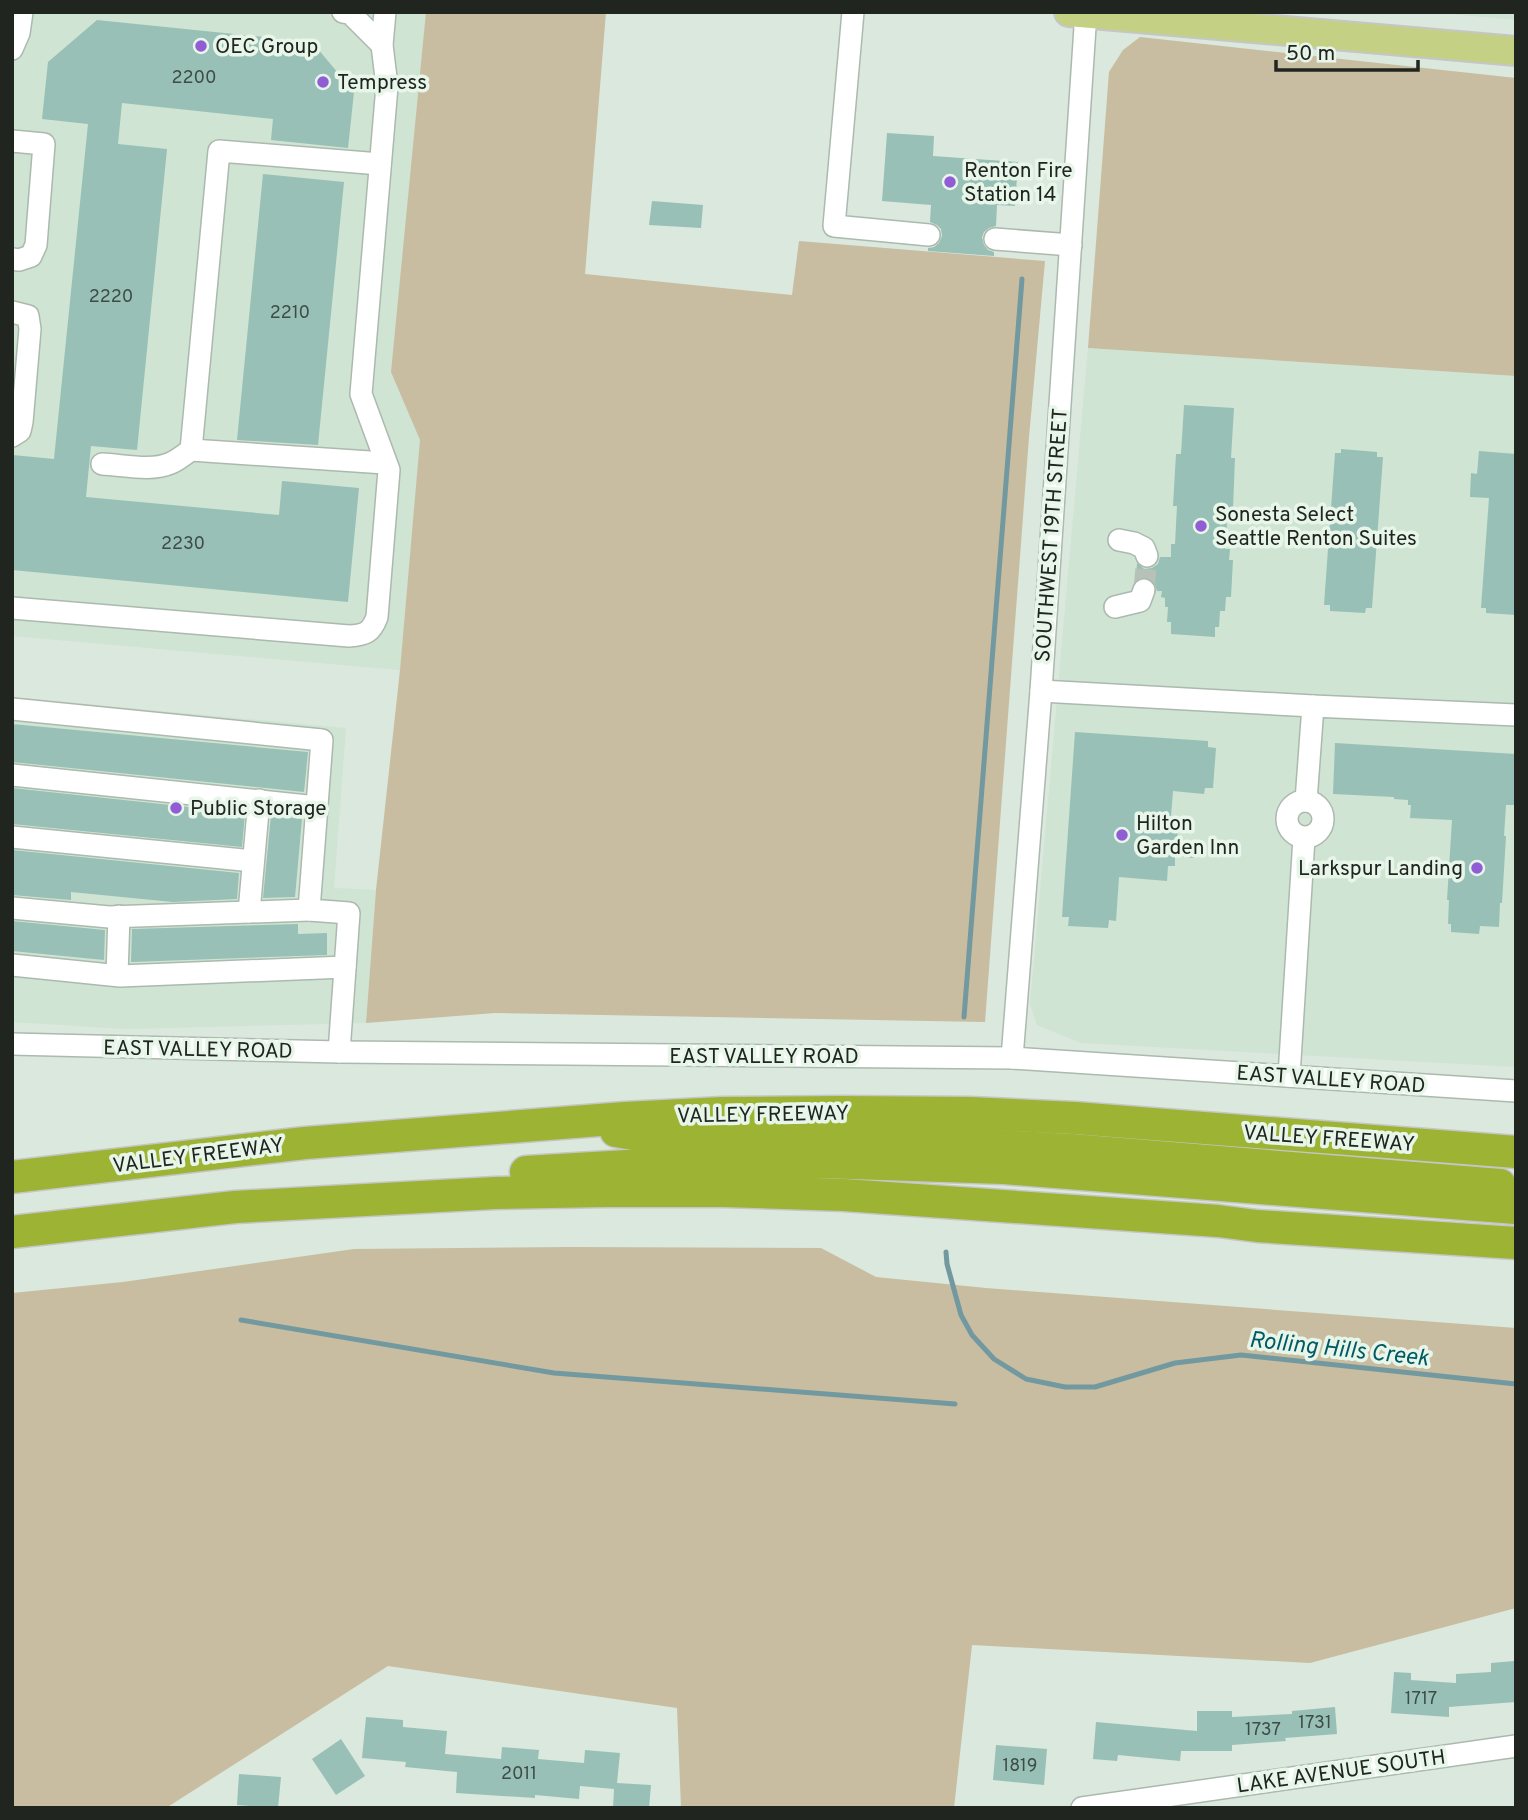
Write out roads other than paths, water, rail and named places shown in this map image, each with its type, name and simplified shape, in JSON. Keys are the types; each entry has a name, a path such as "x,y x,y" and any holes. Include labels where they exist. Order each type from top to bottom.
{"highway":[{"name":"VALLEY FREEWAY","path":"12,1177 304,1143 723,1113 841,1112 1074,1118 1516,1152"},
{"path":"570,1122 662,1139 814,1136 903,1140 1071,1150 1516,1186"},
{"path":"235,1208 264,1191 381,1181 626,1166 822,1162 1004,1168 1516,1208"},
{"path":"12,1232 235,1208 495,1193 725,1191 857,1196 1516,1243"},
{"path":"1257,1226 1306,1238 1516,1256"}],"main road":[{"path":"1080,13 1202,18 1516,51"}],"street":[{"path":"18,32 41,12"},
{"path":"343,12 350,13 382,46"},
{"path":"12,608 349,636 362,635 372,628 377,617 388,470 361,394 387,86 382,46 385,12"},
{"path":"853,12 834,226 929,235"},
{"name":"SOUTHWEST 19TH STREET","path":"1012,1058 1041,691 1071,245 1080,13"},
{"path":"12,141 44,144 36,245 31,256 12,259"},
{"path":"191,450 219,151 380,164"},
{"path":"995,239 1071,245"},
{"path":"12,312 28,316 30,330 22,422 20,431 12,436"},
{"path":"102,464 163,466 191,450 386,463"},
{"path":"1119,540 1144,548 1147,556"},
{"path":"1115,607 1140,601 1144,590"},
{"path":"1041,691 1516,715"},
{"path":"1289,1076 1304,838 1293,834 1286,818 1290,807 1306,801 1312,706"},
{"path":"12,709 322,740 309,910"},
{"path":"12,775 317,807"},
{"path":"249,912 259,800"},
{"path":"12,837 253,860"},
{"path":"12,908 119,916 309,910 349,914 339,1052"},
{"path":"117,975 119,916"},
{"path":"12,965 117,975 345,968"},
{"name":"EAST VALLEY ROAD","path":"12,1044 339,1052 1012,1058 1516,1091"},
{"name":"LAKE AVENUE SOUTH","path":"1082,1808 1516,1746"}],"waterway":[{"path":"964,1017 1022,279"},
{"name":"Rolling Hills Creek","path":"946,1252 961,1315 972,1335 994,1359 1026,1379 1065,1387 1095,1387 1175,1363 1241,1355 1516,1384"},
{"path":"241,1320 554,1373 955,1404"}],"tunnel":[{"path":"1144,590 1147,556"}],"place":[{"name":"OEC Group","path":"201,46"},
{"name":"Tempress","path":"323,82"},
{"name":"Renton Fire Station 14","path":"950,182"},
{"name":"Sonesta Select Seattle Renton Suites","path":"1201,526"},
{"name":"Public Storage","path":"176,808"},
{"name":"Hilton Garden Inn","path":"1122,835"},
{"name":"Larkspur Landing","path":"1477,868"}]}
